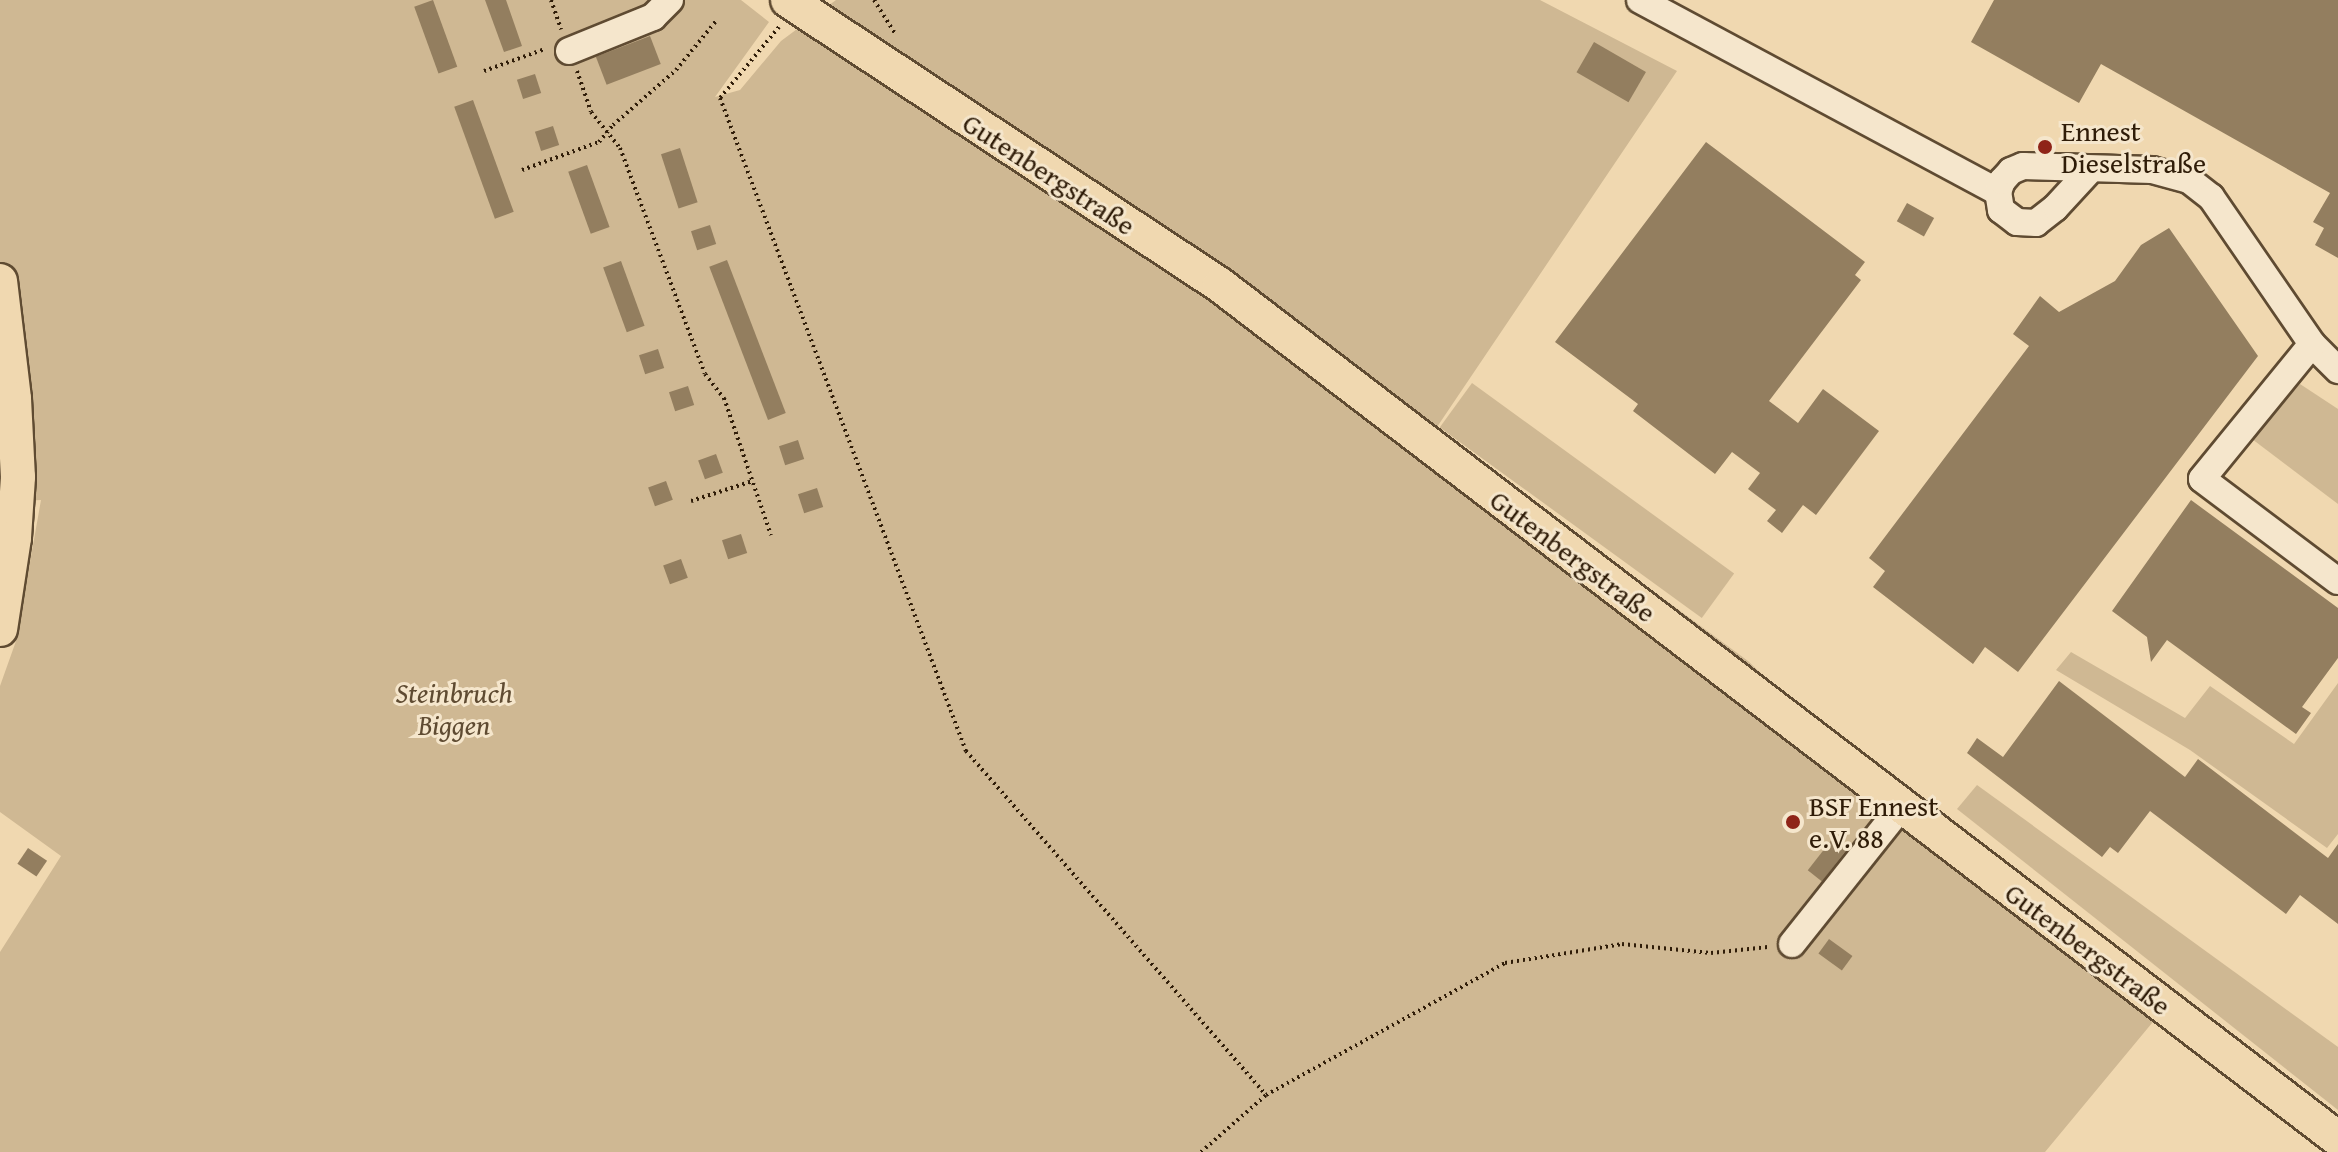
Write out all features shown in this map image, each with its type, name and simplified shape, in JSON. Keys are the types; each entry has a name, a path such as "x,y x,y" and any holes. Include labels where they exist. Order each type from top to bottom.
{"main road":[{"name":"Gutenbergstraße","path":"792,3 1220,285 2338,1139"},
{"path":"0,281 14,399 18,477 14,538 0,629"}],"street":[{"path":"568,46 653,17 670,0"},
{"path":"1640,0 1998,192"},
{"path":"2091,169 2055,208 2036,223 2026,224 2007,217 2001,210 1998,192 2011,171 2023,166 2152,170 2189,180 2211,197 2312,344 2338,370"},
{"path":"2312,344 2202,479 2338,581"},
{"path":"1792,944 1901,807"}],"path":[{"path":"551,0 591,112 606,135 620,148 705,374 724,398 771,535"},
{"path":"792,3 720,98 966,751 1266,1095"},
{"path":"522,170 599,142 676,70 716,21"},
{"path":"484,71 568,46"},
{"path":"691,501 753,481"},
{"path":"1201,1152 1266,1095 1505,963 1622,944 1711,953 1792,944"}],"green space":[{"name":"Steinbruch Biggen","path":"0,0 741,0 769,22 715,97 740,90 781,41 836,0 1540,0 1677,71 1435,430 1748,661 1901,807 2157,1017 2045,1152 0,1152 0,952 61,856 0,812 0,686 16,641 41,500 0,502"},
{"path":"1472,383 1734,573 1702,618 1440,427"},
{"path":"2300,384 2338,409 2338,504 2252,439"},
{"path":"2071,652 2185,718 2210,686 2294,744 2338,683 2338,834 2327,848 2190,750 2056,670"},
{"path":"1977,785 2338,1047 2338,1110 1957,809"}],"building":[{"path":"433,0 457,67 438,74 414,7"},
{"path":"485,0 506,0 522,46 504,52"},
{"path":"1994,0 2338,0 2338,258 2315,245 2324,228 2313,222 2330,193 2101,64 2079,103 1971,42"},
{"path":"650,36 661,64 607,85 596,57"},
{"path":"1594,42 1646,72 1628,102 1576,72"},
{"path":"535,74 541,93 523,99 517,80"},
{"path":"473,100 514,212 495,219 454,107"},
{"path":"553,126 559,145 541,151 535,132"},
{"path":"1706,142 1865,262 1855,275 1861,280 1769,401 1798,423 1823,389 1879,431 1816,515 1803,505 1782,533 1767,521 1776,510 1748,489 1760,473 1732,452 1715,474 1633,411 1638,404 1555,342"},
{"path":"680,148 698,202 679,208 661,154"},
{"path":"587,165 610,227 591,234 568,172"},
{"path":"1907,203 1934,218 1924,236 1897,221"},
{"path":"710,225 716,244 697,250 691,231"},
{"path":"2169,228 2258,356 2018,672 1985,647 1973,664 1873,587 1885,571 1869,558 2029,346 2013,334 2040,296 2059,312 2115,281 2141,245"},
{"path":"727,260 786,413 768,420 709,267"},
{"path":"621,261 645,326 627,332 603,267"},
{"path":"658,349 664,368 645,374 639,355"},
{"path":"688,386 694,405 675,411 669,392"},
{"path":"798,440 804,459 785,465 779,446"},
{"path":"716,454 723,473 705,479 698,460"},
{"path":"666,481 673,500 655,506 648,487"},
{"path":"817,488 823,507 804,513 798,494"},
{"path":"2191,500 2338,608 2338,658 2302,707 2311,713 2296,734 2167,640 2151,662 2147,637 2112,611"},
{"path":"741,534 747,553 728,559 722,540"},
{"path":"681,559 688,578 670,584 663,565"},
{"path":"2059,681 2185,777 2198,759 2328,858 2338,844 2338,924 2300,895 2286,914 2150,811 2118,853 2110,847 2102,857 1967,753 1977,738 2003,757"},
{"path":"1833,838 1847,849 1822,881 1808,870"},
{"path":"28,848 47,861 36,877 17,864"},
{"path":"1829,939 1852,956 1842,971 1818,954"}],"place":[{"name":"Ennest Dieselstraße","path":"2045,147"},
{"name":"BSF Ennest e.V. 88","path":"1793,822"}]}
